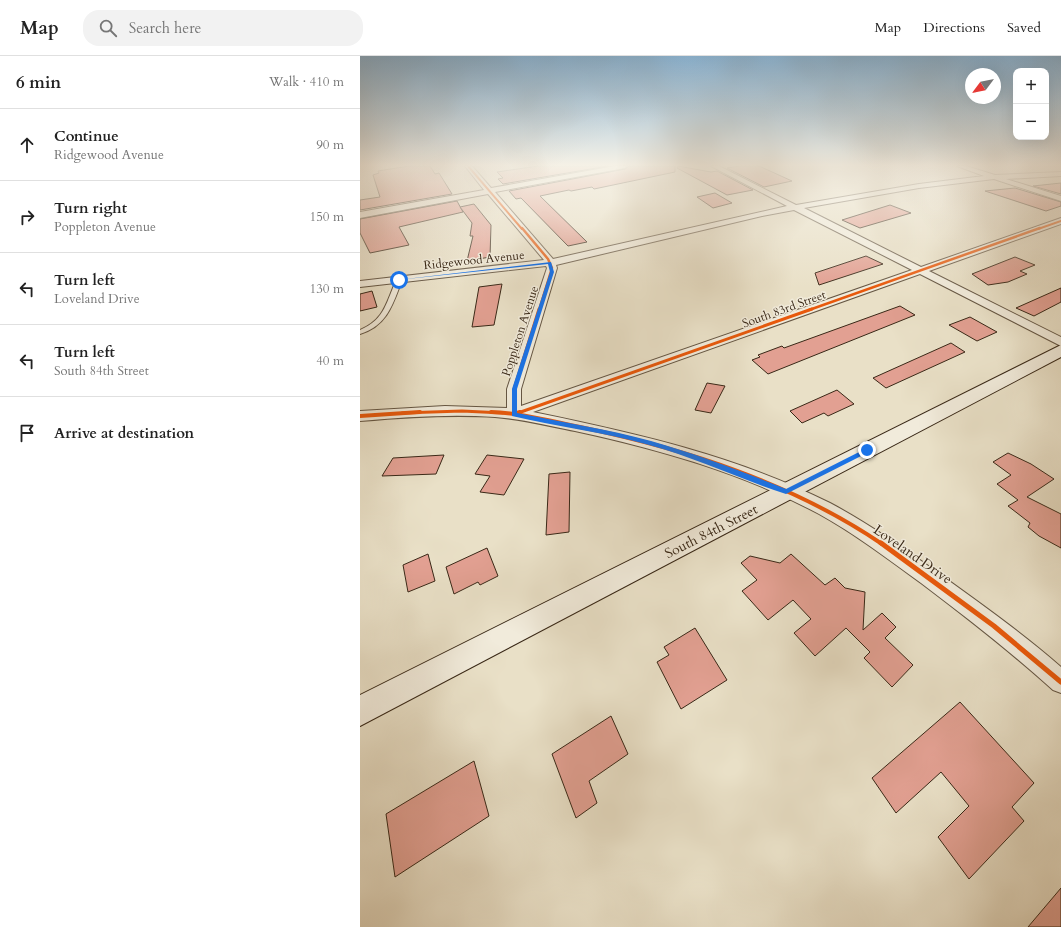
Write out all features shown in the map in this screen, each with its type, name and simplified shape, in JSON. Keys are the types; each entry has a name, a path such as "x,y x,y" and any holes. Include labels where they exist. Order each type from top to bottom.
{"main road":[{"name":"South 84th Street","path":"360,711 1061,350"}],"street":[{"path":"360,215 405,207"},
{"path":"501,207 550,263"},
{"path":"794,207 1061,342"},
{"name":"Ridgewood Avenue","path":"360,284 550,263 711,224 794,207"},
{"name":"South 83rd Street","path":"514,414 1061,221"},
{"name":"Poppleton Avenue","path":"514,414 514,389 552,272 550,263"},
{"name":"Loveland Drive","path":"360,416 446,412 495,412 514,414 651,443 715,463 810,501 892,551 974,610 1061,682"}],"lane":[{"path":"360,332 378,324 384,317 399,280"}],"building":[{"path":"360,207 379,207 360,210"},
{"path":"427,207 460,207 463,212 399,227 409,245 370,253 360,233 360,219"},
{"path":"460,207 476,207 491,225 490,257 467,261 473,236 470,236 472,223"},
{"path":"529,207 551,207 587,242 568,246"},
{"path":"885,207 894,207 911,213 860,228 842,220"},
{"path":"1033,207 1059,207 1046,211"},
{"path":"866,256 883,264 819,285 815,273"},
{"path":"1015,257 1035,265 1020,271 1027,274 1008,282 988,285 972,274"},
{"path":"502,284 494,325 472,327 479,287"},
{"path":"1061,288 1061,302 1034,316 1016,308"},
{"path":"372,291 377,307 360,311 360,294"},
{"path":"900,306 915,315 768,374 752,360 760,357 758,355 782,346 784,348"},
{"path":"970,317 997,332 977,341 949,325"},
{"path":"951,343 965,352 886,388 873,378"},
{"path":"707,383 725,386 711,413 695,410"},
{"path":"837,390 854,404 828,416 824,413 802,423 790,411"},
{"path":"1008,453 1031,464 1054,479 1027,497 1061,514 1061,548 1039,536 1028,527 1030,523 1008,506 1018,500 997,484 1011,475 993,462"},
{"path":"444,455 436,474 382,476 393,458"},
{"path":"487,455 524,459 504,495 480,492 490,476 475,474"},
{"path":"570,472 569,532 546,535 549,474"},
{"path":"487,548 498,576 480,585 478,582 454,594 446,567"},
{"path":"428,554 435,581 408,592 403,565"},
{"path":"791,554 825,585 835,578 845,588 865,592 863,630 882,613 896,627 885,638 913,665 892,687 864,658 870,652 846,628 815,656 794,633 811,619 793,600 768,620 742,591 757,580 741,563 750,556 780,563"},
{"path":"695,628 727,680 681,709 657,662 669,655 664,647"},
{"path":"960,702 1034,783 1012,807 1024,821 969,879 938,837 969,806 941,772 896,813 872,778"},
{"path":"611,716 628,754 589,781 597,803 576,818 552,754"},
{"path":"474,761 489,816 395,877 386,814"},
{"path":"1061,888 1061,927 1028,927"}],"cycle path":[{"path":"503,207 548,259 552,268 514,389 514,414 1061,221"},
{"path":"360,416 445,411 479,411 515,414 600,431 661,447 721,465 751,476 809,501 868,535 977,613 1028,653 1061,682"}],"route":[{"path":"399,280 550,263 552,272 547,290 530,337 514,389 514,414 541,418 548,421 651,443 715,463 765,482 786,492 867,450"}]}
